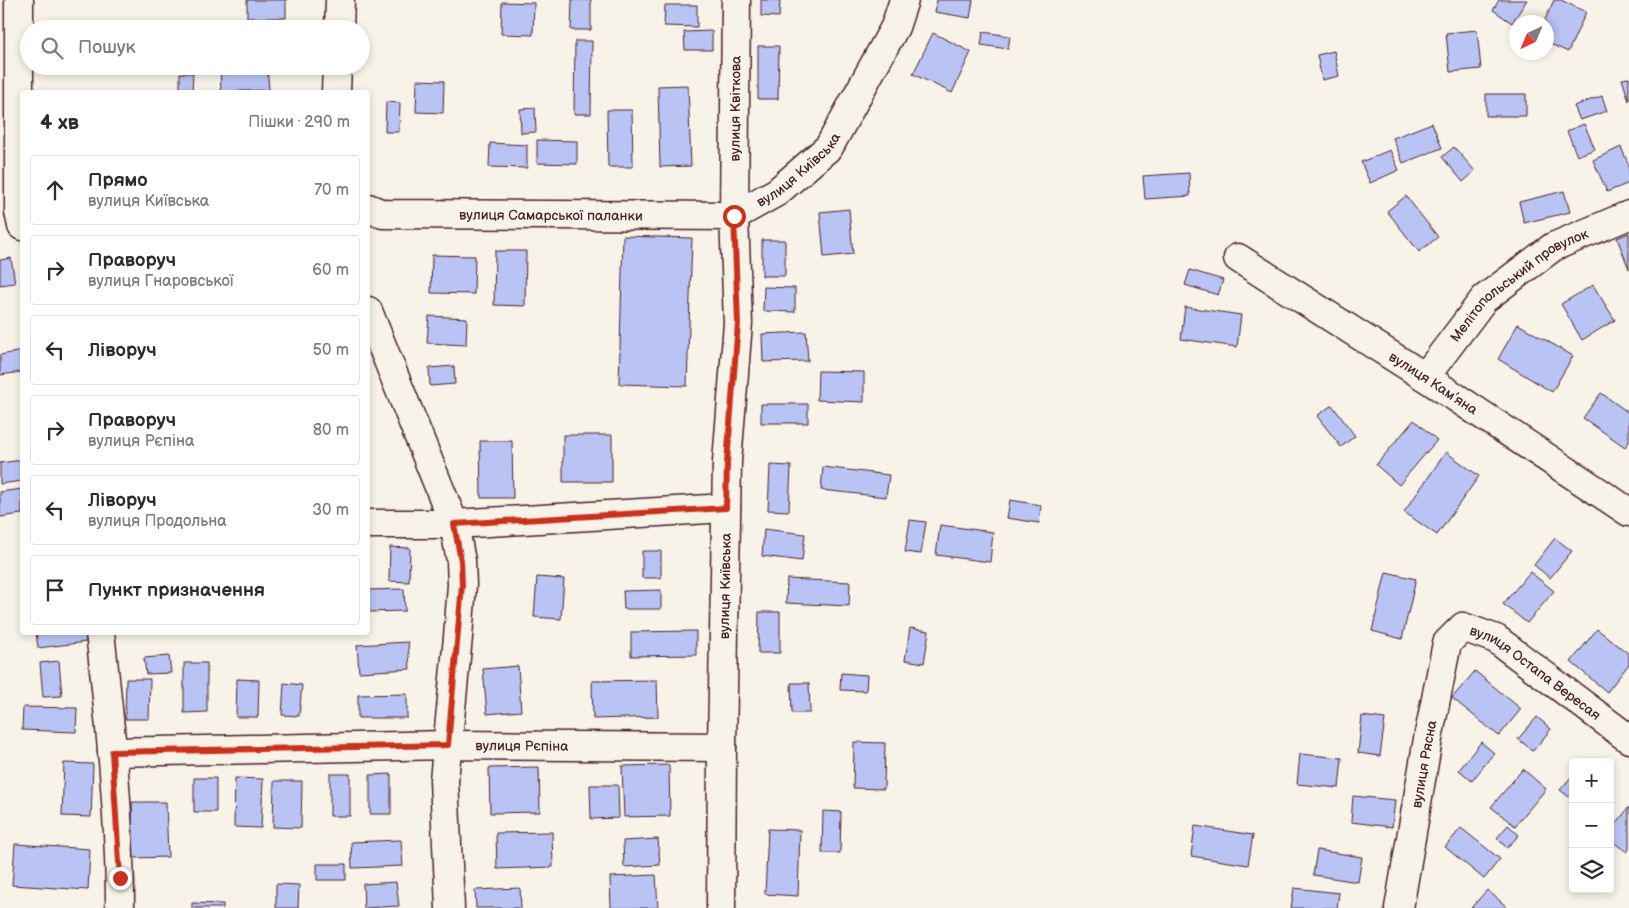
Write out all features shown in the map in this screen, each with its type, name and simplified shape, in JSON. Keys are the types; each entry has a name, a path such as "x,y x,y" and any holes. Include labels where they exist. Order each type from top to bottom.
{"street":[{"path":"19,0 20,108"},
{"path":"339,20 340,0"},
{"name":"вулиця Квіткова","path":"734,216 736,0"},
{"name":"вулиця Київська","path":"721,908 727,462 738,323 734,216 777,192 829,147 895,27 904,0"},
{"path":"336,90 337,75"},
{"name":"вулиця Самарської паланки","path":"370,209 383,214 734,216"},
{"name":"Мелітопольський провулок","path":"1425,377 1484,299 1553,247 1629,216"},
{"name":"вулиця Кам’яна","path":"1238,258 1425,377 1629,512"},
{"path":"370,316 454,524 461,561 462,585 444,780 450,908"},
{"path":"370,524 454,524 726,508"},
{"name":"вулиця Остапа Вересая","path":"1463,627 1496,639 1629,739"},
{"name":"вулиця Рясна","path":"1399,908 1447,642 1463,627"},
{"path":"100,635 112,752 120,878 120,908"},
{"name":"вулиця Рєпіна","path":"112,752 448,745 722,747"}],"building":[{"path":"247,0 286,0 286,18 247,18"},
{"path":"572,0 591,0 591,30 571,30"},
{"path":"761,0 780,0 779,17 761,16"},
{"path":"937,0 973,0 970,18 935,12"},
{"path":"1499,0 1527,0 1517,15 1509,15 1509,21 1493,10"},
{"path":"1554,0 1561,0 1586,12 1568,52 1554,46 1554,15 1547,15"},
{"path":"502,2 534,3 533,35 501,34"},
{"path":"665,5 697,5 697,27 664,26"},
{"path":"1477,30 1481,69 1450,72 1446,33"},
{"path":"712,31 712,50 685,50 684,32"},
{"path":"983,32 1010,36 1008,49 981,45"},
{"path":"933,33 971,52 952,93 913,74"},
{"path":"575,41 592,41 591,114 574,114"},
{"path":"758,46 779,46 778,99 758,99"},
{"path":"1334,51 1339,76 1322,80 1317,55"},
{"path":"180,75 193,75 192,90 180,90"},
{"path":"220,75 268,75 269,90 221,90"},
{"path":"1629,78 1629,101 1622,79"},
{"path":"417,80 444,81 443,113 416,112"},
{"path":"688,85 691,166 660,167 658,86"},
{"path":"1486,94 1526,94 1526,116 1486,116"},
{"path":"1602,96 1607,111 1580,120 1574,106"},
{"path":"386,102 400,103 399,132 385,132"},
{"path":"535,108 536,132 521,133 520,109"},
{"path":"607,110 632,110 633,167 608,167"},
{"path":"1432,123 1442,148 1403,163 1393,138"},
{"path":"1584,124 1595,149 1577,156 1567,131"},
{"path":"537,140 577,141 577,164 537,163"},
{"path":"490,143 527,145 527,168 489,167"},
{"path":"1454,147 1475,171 1463,182 1442,157"},
{"path":"1621,147 1629,166 1629,183 1607,192 1593,160"},
{"path":"1390,150 1399,170 1370,183 1361,162"},
{"path":"1189,173 1190,196 1145,199 1143,176"},
{"path":"1564,191 1570,212 1524,223 1519,202"},
{"path":"1406,196 1438,237 1419,252 1387,211"},
{"path":"849,209 853,254 824,257 820,212"},
{"path":"1629,233 1629,269 1617,238"},
{"path":"623,236 692,238 687,386 619,384"},
{"path":"762,240 785,240 785,276 762,276"},
{"path":"495,251 526,251 525,306 494,305"},
{"path":"432,255 475,256 474,294 431,293"},
{"path":"11,258 15,283 0,285 0,260"},
{"path":"1190,270 1223,280 1218,295 1185,285"},
{"path":"1593,285 1615,320 1582,340 1561,304"},
{"path":"764,287 795,288 795,312 763,311"},
{"path":"1185,307 1241,315 1237,347 1181,339"},
{"path":"429,316 467,318 466,345 427,343"},
{"path":"1518,324 1573,356 1552,392 1498,359"},
{"path":"806,332 808,361 763,362 762,334"},
{"path":"20,351 20,372 0,375 0,355"},
{"path":"454,366 455,384 430,386 429,368"},
{"path":"818,371 864,372 864,402 817,400"},
{"path":"1601,393 1629,413 1629,442 1625,447 1583,418"},
{"path":"761,404 808,404 808,423 761,423"},
{"path":"1332,405 1355,436 1341,447 1317,416"},
{"path":"1414,420 1437,440 1399,485 1376,465"},
{"path":"563,435 612,435 612,482 563,482"},
{"path":"480,441 512,441 513,498 481,498"},
{"path":"1446,452 1479,476 1437,535 1404,512"},
{"path":"20,460 20,481 0,484 0,463"},
{"path":"770,465 791,466 789,511 768,510"},
{"path":"823,467 889,475 886,497 821,490"},
{"path":"20,489 20,514 0,517 0,492"},
{"path":"1010,500 1041,505 1039,523 1007,518"},
{"path":"910,520 926,522 921,554 905,552"},
{"path":"940,525 993,532 990,562 936,555"},
{"path":"764,529 805,534 802,561 762,556"},
{"path":"1555,538 1572,551 1550,578 1534,565"},
{"path":"390,547 410,548 409,582 389,581"},
{"path":"642,551 661,551 661,578 642,578"},
{"path":"1386,572 1416,579 1402,639 1372,631"},
{"path":"1530,572 1554,591 1527,623 1503,604"},
{"path":"537,577 564,579 561,619 534,617"},
{"path":"787,579 850,582 849,606 786,603"},
{"path":"404,589 405,611 370,612 370,590"},
{"path":"661,590 661,609 624,609 623,591"},
{"path":"759,612 780,612 780,653 758,653"},
{"path":"910,628 929,631 924,663 905,660"},
{"path":"1597,629 1629,654 1629,664 1607,692 1571,662"},
{"path":"696,631 696,655 631,656 631,632"},
{"path":"36,635 85,635 86,642 38,648"},
{"path":"408,642 410,669 359,672 357,645"},
{"path":"169,656 171,673 146,674 144,658"},
{"path":"59,661 62,696 43,697 40,663"},
{"path":"184,663 207,663 207,712 184,713"},
{"path":"518,666 521,711 487,714 483,669"},
{"path":"1475,671 1521,709 1499,736 1452,698"},
{"path":"841,673 867,675 866,691 840,690"},
{"path":"126,679 150,679 149,719 125,719"},
{"path":"237,679 259,680 258,717 236,717"},
{"path":"657,680 658,717 593,719 592,681"},
{"path":"284,683 302,685 299,716 282,715"},
{"path":"791,683 809,683 810,713 792,713"},
{"path":"407,694 407,718 358,718 358,695"},
{"path":"23,707 77,708 76,732 22,730"},
{"path":"1362,716 1385,719 1380,756 1358,753"},
{"path":"1537,717 1551,729 1533,751 1518,739"},
{"path":"854,742 885,743 884,789 853,788"},
{"path":"1481,742 1494,753 1472,781 1459,770"},
{"path":"1300,754 1342,758 1339,788 1297,784"},
{"path":"64,763 93,764 91,817 62,816"},
{"path":"669,765 670,816 624,817 622,766"},
{"path":"539,767 540,812 490,813 489,768"},
{"path":"1523,769 1546,789 1515,826 1491,807"},
{"path":"330,774 350,774 350,816 330,816"},
{"path":"391,774 391,814 370,814 370,775"},
{"path":"194,778 216,778 216,812 194,812"},
{"path":"235,778 263,779 261,828 234,827"},
{"path":"1569,780 1569,797 1560,790"},
{"path":"274,781 302,781 301,828 273,827"},
{"path":"590,785 618,785 619,818 591,819"},
{"path":"1353,796 1395,800 1392,827 1351,822"},
{"path":"132,802 166,802 168,857 133,858"},
{"path":"1629,807 1629,849 1627,852 1614,843 1614,827"},
{"path":"823,811 841,812 840,853 822,853"},
{"path":"1508,825 1519,835 1507,848 1497,838"},
{"path":"1195,826 1253,835 1248,865 1191,856"},
{"path":"1461,828 1500,859 1484,879 1445,847"},
{"path":"768,829 800,830 798,896 765,894"},
{"path":"552,832 553,867 497,869 496,833"},
{"path":"658,839 660,865 624,867 623,841"},
{"path":"401,840 403,866 352,868 351,842"},
{"path":"15,844 90,849 88,890 12,885"},
{"path":"1317,850 1362,857 1358,882 1313,875"},
{"path":"317,864 346,864 346,880 317,880"},
{"path":"656,875 658,908 611,908 610,877"},
{"path":"396,882 399,906 364,908 363,884"},
{"path":"276,884 299,885 298,908 276,908"},
{"path":"520,888 521,908 476,908 475,890"},
{"path":"1294,888 1339,893 1337,908 1291,908"},
{"path":"1487,890 1506,906 1505,908 1471,908"},
{"path":"192,903 223,904 223,908 192,908"}],"route":[{"path":"120,878 112,752 448,745 462,585 461,561 454,524 726,508 727,462 738,323 734,216"}]}
